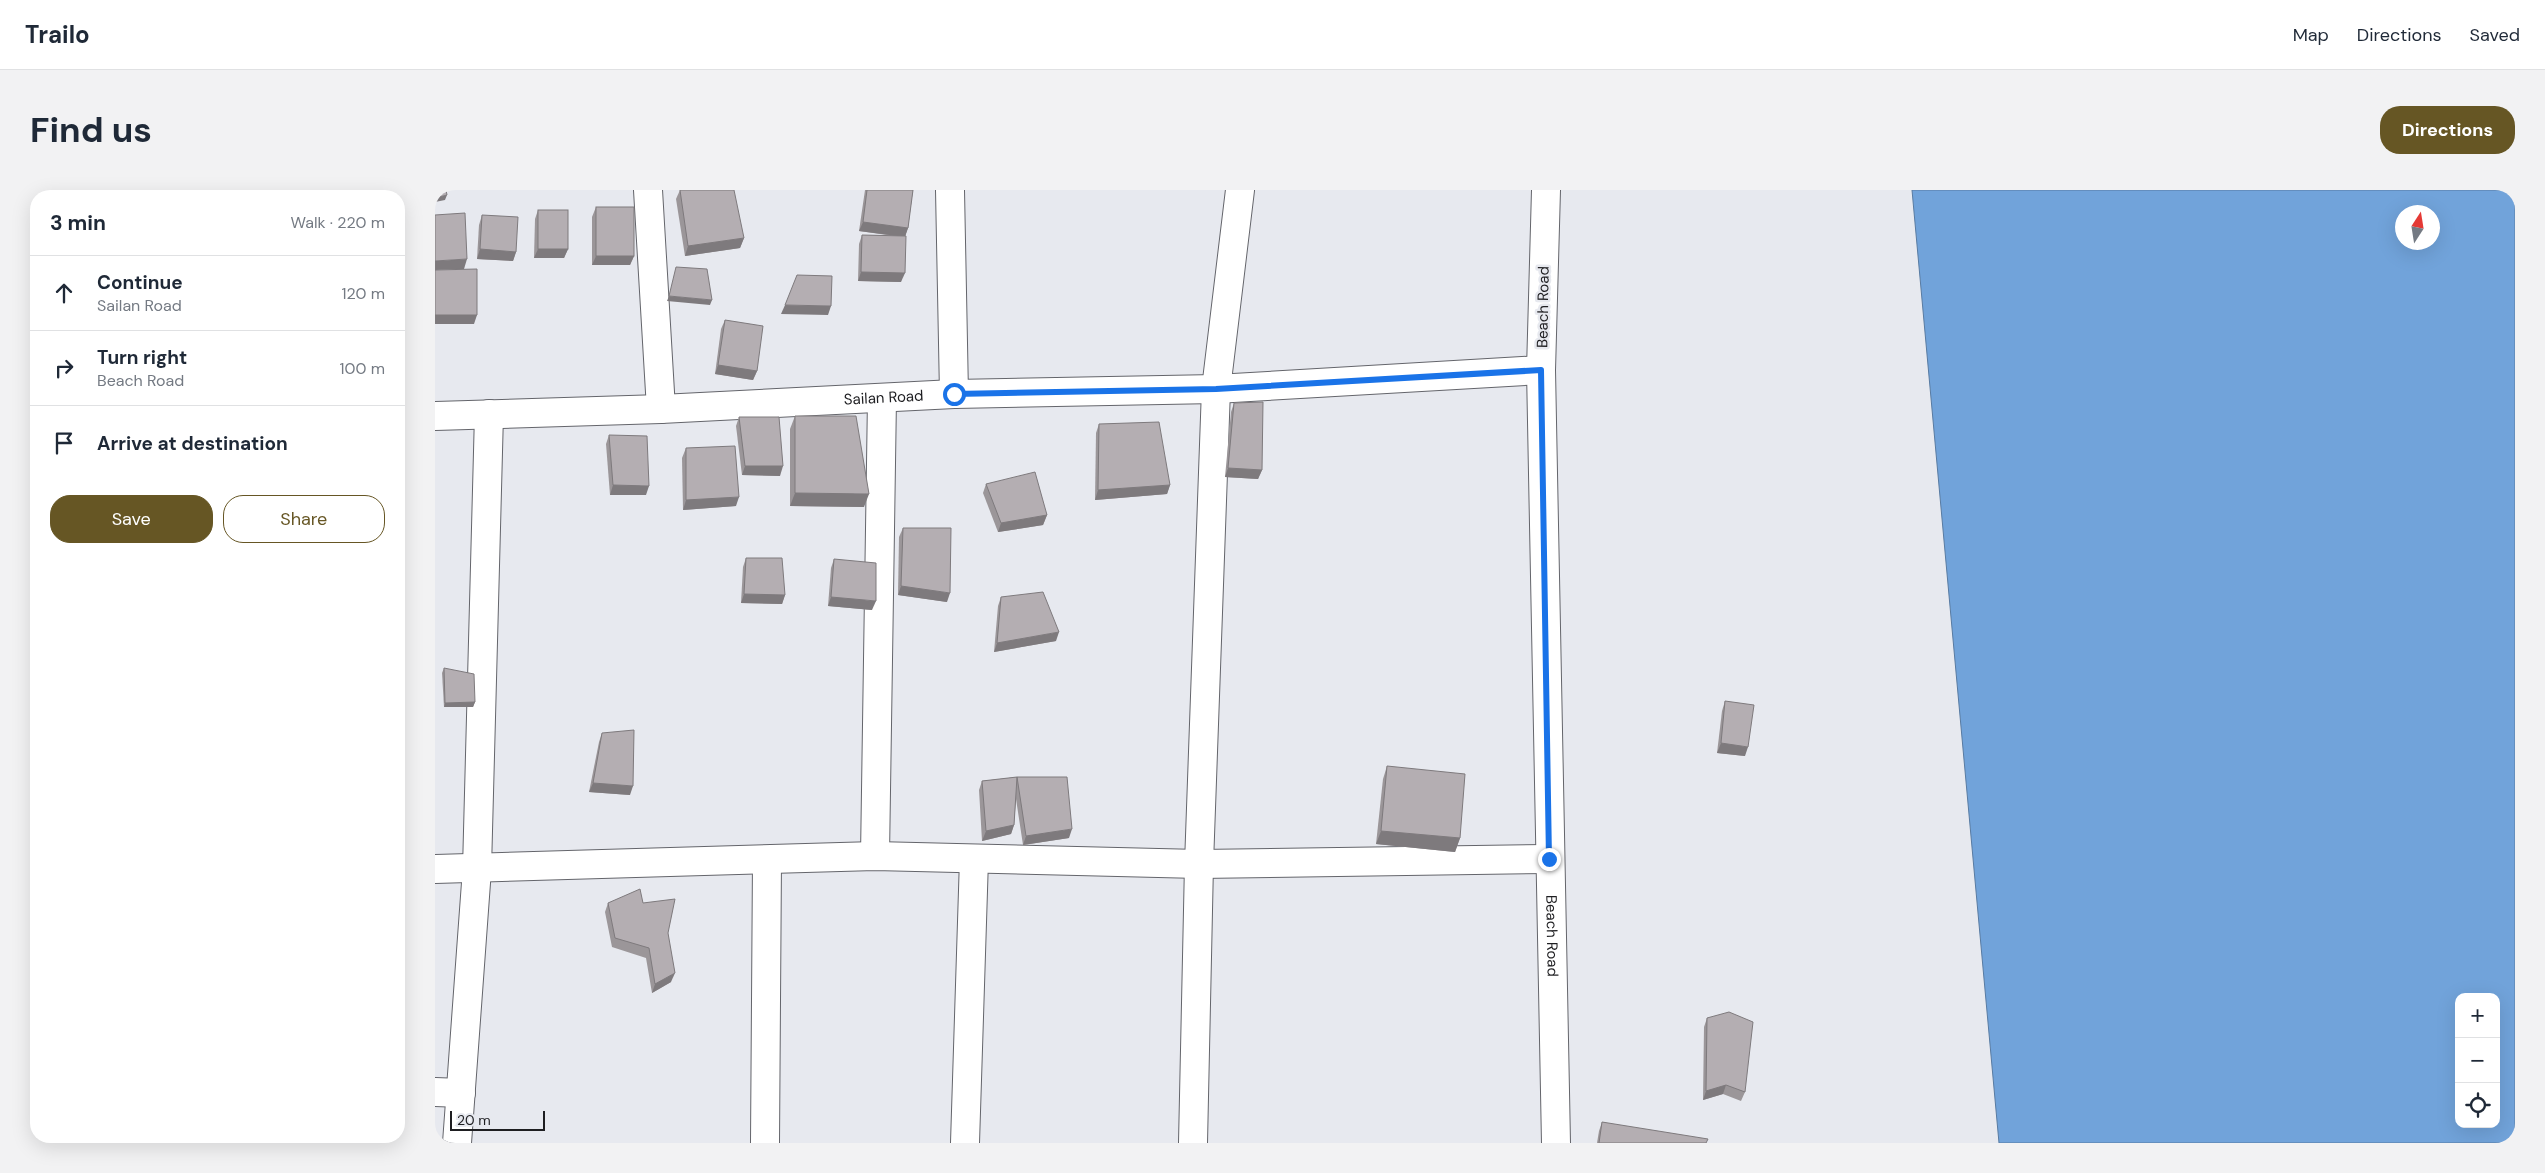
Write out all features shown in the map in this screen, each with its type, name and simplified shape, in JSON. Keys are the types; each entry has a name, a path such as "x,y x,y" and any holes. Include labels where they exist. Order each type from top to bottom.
{"street":[{"path":"648,190 661,409"},
{"path":"950,190 954,394"},
{"path":"1193,1143 1199,864 1216,389 1240,190"},
{"name":"Beach Road","path":"1546,190 1541,370 1556,1143"},
{"name":"Sailan Road","path":"435,416 661,409 954,394 1216,389 1541,370"},
{"path":"875,856 882,398"},
{"path":"457,1143 448,1092 477,869 489,414"},
{"path":"435,869 875,856 1199,864 1549,859"},
{"path":"965,1143 974,858"},
{"path":"765,1143 767,860"}],"water":[{"path":"1912,190 2515,190 2515,1143 1999,1143"}],"building":[{"path":"435,190 446,190 447,195 435,198"},
{"path":"680,190 734,190 744,238 688,246"},
{"path":"867,190 913,190 908,228 863,222"},
{"path":"596,207 634,207 634,256 596,256"},
{"path":"538,210 568,210 568,249 538,249"},
{"path":"465,213 467,259 435,261 435,215"},
{"path":"482,215 518,217 516,252 480,249"},
{"path":"862,235 906,236 905,273 861,272"},
{"path":"676,267 707,269 712,300 669,296"},
{"path":"477,269 477,315 435,315 435,270"},
{"path":"797,275 832,276 831,306 785,305"},
{"path":"725,320 763,326 757,371 718,365"},
{"path":"1263,402 1262,470 1228,468 1234,403"},
{"path":"795,416 856,416 869,494 795,493"},
{"path":"739,417 779,417 783,466 745,466"},
{"path":"1159,422 1170,485 1098,490 1099,424"},
{"path":"609,435 647,436 649,486 613,485"},
{"path":"735,446 739,497 686,500 686,448"},
{"path":"1035,472 1047,515 1001,523 986,484"},
{"path":"903,528 951,528 950,593 901,586"},
{"path":"746,558 782,558 785,595 744,594"},
{"path":"834,559 876,563 876,601 831,597"},
{"path":"1043,592 1059,632 997,643 1001,597"},
{"path":"444,668 474,674 475,702 445,703"},
{"path":"1725,701 1754,705 1748,747 1721,743"},
{"path":"634,730 633,786 593,783 602,733"},
{"path":"1387,766 1465,774 1460,838 1381,831"},
{"path":"1017,777 1067,777 1072,829 1026,836"},
{"path":"1017,777 1014,825 986,831 982,781"},
{"path":"640,889 643,903 675,899 668,933 675,973 655,984 649,948 615,938 608,903"},
{"path":"1729,1012 1753,1022 1745,1092 1726,1085 1706,1091 1707,1018"},
{"path":"1602,1122 1708,1139 1706,1143 1599,1143"}],"route":[{"path":"954,394 1216,389 1541,370 1549,859"}]}
